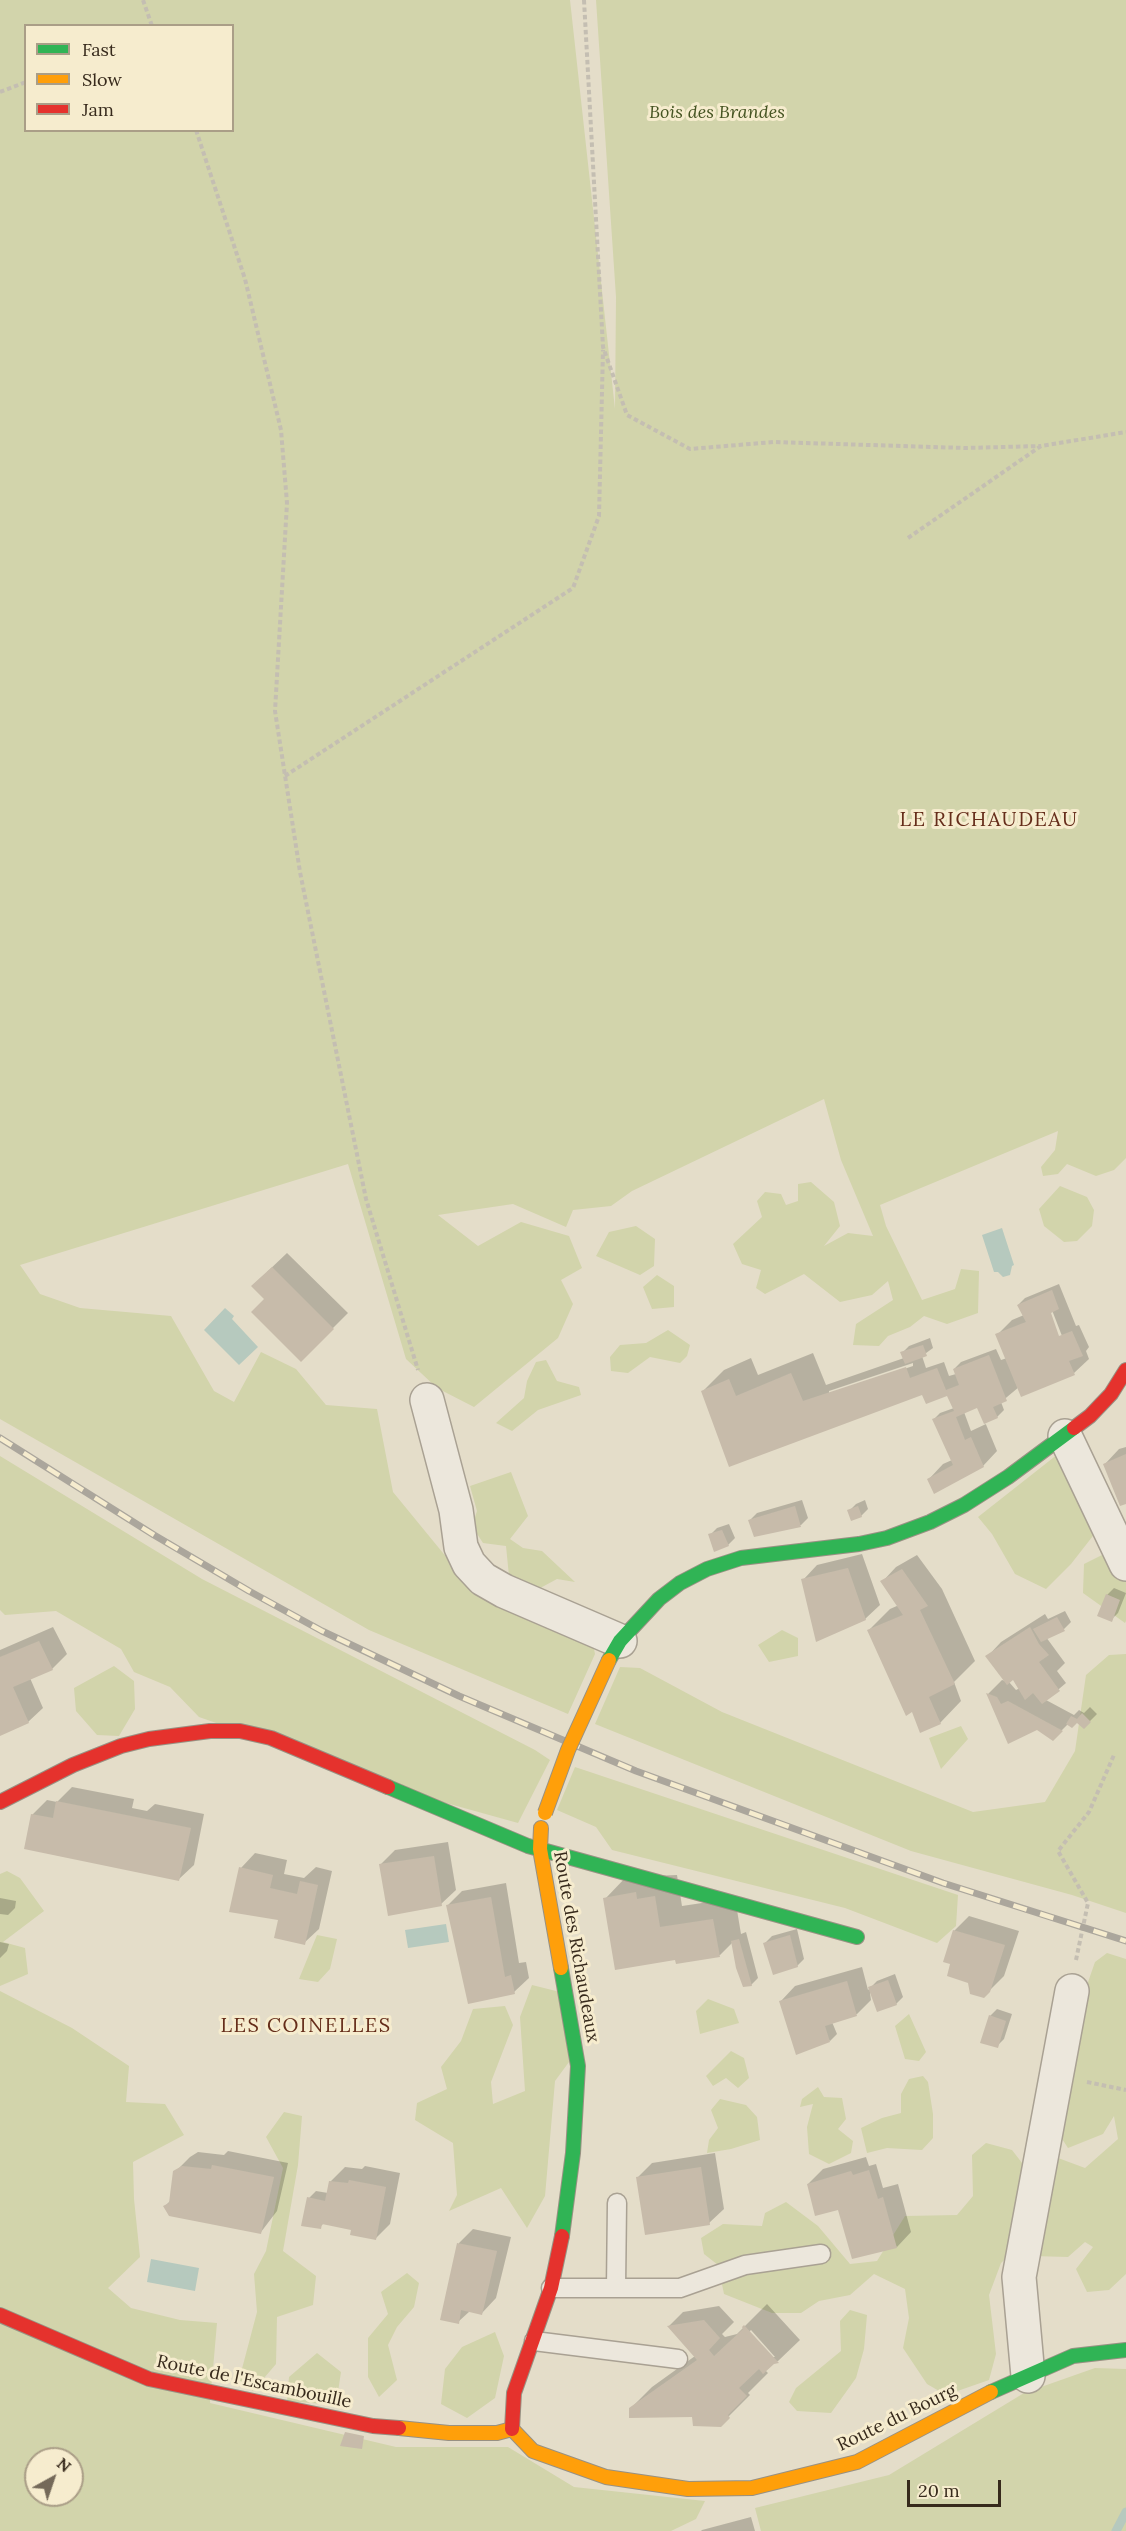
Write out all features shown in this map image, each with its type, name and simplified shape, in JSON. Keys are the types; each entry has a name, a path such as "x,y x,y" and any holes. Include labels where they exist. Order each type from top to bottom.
{"street":[{"name":"Route des Richaudeaux","path":"512,2429 514,2393 551,2288 564,2229 573,2153 578,2066 540,1850 541,1827 568,1750 614,1651 659,1599 680,1583 707,1569 741,1558 859,1544 887,1538 930,1522 964,1505 1008,1477 1090,1416 1111,1394 1126,1370"},
{"path":"427,1400 456,1510 461,1547 469,1564 483,1579 614,1651"},
{"path":"1065,1436 1126,1564"},
{"path":"0,1802 73,1766 121,1746 149,1739 210,1731 240,1731 271,1738 540,1850 556,1852 857,1937"},
{"path":"1028,2376 1019,2277 1072,1991"},
{"name":"Route de l'Escambouille","path":"0,2315 149,2379 373,2426 450,2433 497,2433 512,2429"},
{"name":"Route du Bourg","path":"512,2429 533,2451 606,2477 688,2489 752,2488 857,2462 967,2403 1072,2356 1126,2350"}],"lane":[{"path":"616,2288 617,2203"},
{"path":"551,2288 680,2288 744,2265 820,2254"},
{"path":"534,2340 678,2359"}],"path":[{"path":"143,0 151,24"},
{"path":"285,776 573,588 599,516 603,347 584,0"},
{"path":"0,92 24,83"},
{"path":"197,132 246,279 281,430 287,503 275,711 300,872 366,1198 427,1400"},
{"path":"603,347 627,416 690,449 774,442 965,448 1041,446 1126,432"},
{"path":"908,538 1041,446"},
{"path":"1072,1991 1088,1903 1058,1851 1089,1812 1114,1755"},
{"path":"1056,2075 1126,2090"}],"green space":[{"name":"Bois des Brandes","path":"0,0 570,0 615,409 616,297 596,0 1126,0 1126,1158 1114,1170 1096,1176 1067,1164 1058,1174 1043,1176 1041,1167 1055,1150 1058,1131 880,1205 886,1226 922,1300 955,1289 961,1269 979,1271 978,1313 947,1324 924,1316 910,1327 888,1336 879,1346 853,1345 856,1324 893,1300 888,1281 872,1295 840,1302 804,1274 765,1294 756,1288 761,1270 742,1264 733,1244 762,1217 757,1201 765,1192 781,1194 786,1205 798,1201 798,1184 811,1182 834,1202 840,1226 824,1246 848,1233 873,1236 841,1160 824,1099 632,1191 611,1206 573,1210 566,1227 513,1204 438,1215 478,1246 521,1222 569,1236 582,1268 561,1280 573,1304 558,1338 474,1407 437,1388 406,1359 348,1164 20,1265 40,1294 80,1308 171,1316 214,1391 234,1402 261,1352 296,1369 326,1405 377,1409 393,1492 470,1586 593,1644 595,1654 568,1714 369,1630 0,1419"},
{"path":"1060,1186 1087,1197 1094,1210 1092,1226 1077,1241 1064,1242 1044,1226 1039,1209"},
{"path":"636,1226 655,1239 654,1266 640,1275 596,1256 609,1232"},
{"path":"657,1275 674,1286 674,1307 652,1309 643,1287"},
{"path":"668,1330 690,1345 687,1356 680,1363 650,1357 628,1373 611,1371 610,1357 620,1345 646,1343"},
{"path":"546,1360 557,1381 579,1387 581,1395 538,1410 512,1431 496,1423 524,1398 527,1381 536,1362"},
{"path":"1058,1454 1096,1532 1071,1564 1046,1589 1015,1574 992,1534 978,1517"},
{"path":"0,1456 202,1579 535,1750 550,1760 518,1823 446,1803 199,1717 170,1687 134,1672 121,1649 56,1611 5,1615 0,1610"},
{"path":"511,1472 528,1516 510,1539 523,1548 542,1551 575,1582 557,1579 531,1593 509,1576 506,1546 483,1543 472,1526 477,1511 470,1486"},
{"path":"1126,1543 1125,1623 1083,1593 1084,1564"},
{"path":"782,1630 798,1638 798,1656 769,1662 758,1645"},
{"path":"1126,1654 1126,1913 1072,1895 911,1851 595,1724 620,1667 640,1668 722,1712 973,1812 1045,1802 1075,1751 1086,1675 1109,1655"},
{"path":"114,1666 134,1681 135,1709 119,1736 97,1735 76,1711 74,1688"},
{"path":"961,1726 968,1739 941,1769 929,1738"},
{"path":"575,1767 958,1895 956,1926 937,1943 845,1908 612,1850 596,1827 557,1810"},
{"path":"7,1871 20,1878 44,1911 3,1942 25,1948 28,1974 0,1986 0,1874"},
{"path":"317,1935 337,1939 330,1969 318,1982 299,1979"},
{"path":"1107,1953 1126,1959 1126,2274 1109,2290 1087,2292 1076,2269 1093,2247 1085,2242 1068,2257 1032,2256 1013,2252 1001,2263 989,2295 996,2354 989,2380 946,2395 927,2384 903,2348 909,2318 905,2289 874,2274 850,2295 819,2301 801,2313 772,2313 724,2294 718,2265 704,2254 701,2238 723,2224 762,2226 765,2213 786,2202 818,2226 850,2264 877,2261 905,2216 957,2215 973,2196 972,2155 986,2143 1012,2150 1029,2172 1050,2155 1085,2168 1118,2139 1114,2116 1103,2134 1068,2148 1055,2128 1077,2014 1095,1962"},
{"path":"532,1985 560,1992 569,2062 555,2081 545,2196 527,2228 501,2188 449,2211 457,2195 453,2143 415,2120 417,2103 447,2089 441,2067 461,2041 473,2009 505,2006 513,2025 491,2082 493,2104 525,2091 520,2017"},
{"path":"0,1991 72,2028 129,2066 126,2102 165,2104 184,2135 133,2162 140,2257 108,2288 131,2308 180,2320 217,2323 210,2403 396,2447 508,2447 574,2487 705,2501 696,2519 671,2531 0,2531"},
{"path":"708,1999 734,2009 739,2023 700,2034 696,2011"},
{"path":"909,2014 926,2052 919,2061 905,2059 895,2026"},
{"path":"731,2051 744,2058 749,2078 738,2088 726,2078 713,2086 706,2076"},
{"path":"923,2076 928,2082 933,2114 933,2138 922,2150 887,2148 867,2153 861,2128 882,2118 901,2113 901,2094 909,2079"},
{"path":"818,2087 824,2097 842,2098 846,2119 838,2129 853,2141 851,2153 829,2164 809,2154 807,2127 813,2104 800,2107 802,2099"},
{"path":"720,2099 746,2105 757,2117 760,2140 731,2149 707,2153 709,2140 718,2128 711,2110"},
{"path":"284,2112 302,2116 298,2165 283,2251 316,2276 313,2305 277,2317 276,2364 253,2391 239,2380 257,2312 254,2274 266,2251 283,2168 266,2137"},
{"path":"407,2273 419,2283 414,2307 397,2327 388,2345 397,2380 379,2397 368,2377 368,2338 388,2314 381,2292"},
{"path":"850,2310 867,2315 864,2349 856,2378 831,2413 797,2411 789,2402 796,2388 841,2351 840,2321"},
{"path":"495,2332 504,2356 495,2398 467,2418 441,2404 445,2369 462,2347"},
{"path":"317,2353 341,2372 336,2405 287,2401 289,2377"},
{"path":"1095,2368 1126,2369 1126,2531 761,2531 755,2508 889,2475 1024,2393"}],"shaded area":[{"path":"1002,1228 1014,1265 1010,1275 1003,1277 998,1272 994,1272 982,1235"},
{"path":"225,1308 258,1347 239,1365 204,1330"},
{"path":"446,1924 449,1942 408,1948 405,1930"},
{"path":"151,2259 199,2268 195,2291 147,2282"}],"building":[{"path":"272,1267 334,1329 301,1362 251,1312 264,1299 251,1286"},
{"path":"1052,1290 1059,1309 1051,1313 1059,1336 1072,1331 1083,1356 1069,1361 1075,1375 1021,1397 995,1334 1026,1322 1017,1305"},
{"path":"923,1345 927,1356 905,1364 900,1352"},
{"path":"989,1355 1007,1401 993,1407 998,1418 984,1424 977,1408 956,1417 965,1440 971,1437 984,1467 934,1494 927,1479 953,1465 932,1419 954,1411 947,1396 926,1404 922,1395 729,1467 701,1391 729,1379 736,1396 791,1373 803,1401 906,1367 910,1378 937,1368 946,1390 959,1385 953,1369"},
{"path":"1126,1454 1126,1504 1120,1506 1103,1464"},
{"path":"795,1506 801,1527 754,1537 748,1520"},
{"path":"858,1506 862,1517 851,1521 847,1510"},
{"path":"722,1530 729,1546 714,1552 708,1534"},
{"path":"848,1568 866,1620 816,1642 801,1579"},
{"path":"902,1569 928,1606 920,1610 955,1684 929,1697 941,1724 920,1733 912,1712 906,1716 867,1630 903,1615 880,1581"},
{"path":"1106,1594 1120,1600 1112,1622 1097,1616"},
{"path":"1057,1617 1065,1631 1041,1642 1033,1629"},
{"path":"1030,1627 1039,1644 1049,1655 1039,1662 1060,1691 1042,1704 1033,1693 1025,1700 1013,1680 1007,1685 985,1656"},
{"path":"39,1641 53,1670 13,1687 29,1723 0,1736 0,1657"},
{"path":"986,1693 997,1697 1001,1704 1008,1701 1063,1731 1053,1741 1037,1730 1008,1744"},
{"path":"1082,1713 1091,1722 1084,1729 1077,1723 1072,1728 1066,1724 1071,1716 1077,1719"},
{"path":"56,1801 191,1828 179,1881 24,1849 31,1814 53,1818"},
{"path":"434,1856 442,1906 388,1916 379,1864"},
{"path":"239,1867 273,1875 270,1888 297,1894 300,1881 318,1885 305,1945 274,1938 278,1920 229,1912"},
{"path":"636,1892 637,1899 655,1896 660,1927 713,1919 720,1957 676,1964 675,1960 615,1970 603,1898"},
{"path":"491,1897 505,1977 511,1975 515,1994 468,2004 446,1905"},
{"path":"953,1930 1005,1945 990,1992 984,1998 970,1994 968,1983 947,1976 950,1964 943,1962"},
{"path":"790,1935 798,1967 773,1975 763,1943"},
{"path":"739,1939 752,1986 743,1987 736,1968 731,1941"},
{"path":"888,1980 897,2005 877,2012 868,1987"},
{"path":"847,1981 857,2016 825,2026 830,2042 796,2055 779,2001"},
{"path":"989,2015 1006,2021 998,2048 980,2043"},
{"path":"212,2165 274,2177 261,2234 169,2216 163,2206 169,2203 173,2171 182,2166 211,2169"},
{"path":"701,2167 710,2225 645,2235 636,2177"},
{"path":"869,2170 878,2199 883,2197 897,2248 852,2259 838,2210 815,2216 807,2184 851,2171 853,2175"},
{"path":"349,2180 386,2187 376,2240 350,2235 351,2230 322,2224 321,2229 301,2226 307,2197 325,2201 329,2181 348,2183"},
{"path":"457,2243 497,2251 482,2315 461,2310 459,2324 440,2320"},
{"path":"704,2320 720,2338 709,2350 714,2356 743,2329 744,2325 779,2363 774,2364 763,2374 759,2369 739,2388 747,2396 728,2415 730,2418 721,2427 693,2426 692,2417 629,2418 629,2408 697,2360 667,2326"},
{"path":"345,2432 364,2436 362,2449 340,2446"}],"waterway":[{"path":"1116,2531 1126,2512"}],"railway":[{"path":"0,1438 154,1535 249,1591 322,1631 459,1696 636,1771 943,1883 1126,1941"}],"traffic: fast":[{"path":"609,1660 620,1641 659,1599 680,1583 707,1569 741,1558 859,1544 887,1538 930,1522 964,1505 1008,1477 1074,1428"},
{"path":"388,1787 528,1846 857,1937"},
{"path":"561,1968 578,2066 573,2153 562,2236"},
{"path":"991,2392 1073,2356 1126,2350"}],"traffic: slow":[{"path":"545,1813 568,1750 609,1660"},
{"path":"541,1828 540,1849 561,1968"},
{"path":"512,2429 533,2451 606,2477 688,2489 752,2488 857,2462 991,2392"},
{"path":"399,2428 449,2433 497,2433 512,2429"}],"traffic: jam":[{"path":"1074,1428 1090,1416 1111,1394 1126,1370"},
{"path":"0,1802 73,1765 121,1746 149,1739 210,1731 240,1731 271,1738 388,1787"},
{"path":"512,2429 514,2393 551,2288 562,2236"},
{"path":"0,2315 149,2379 373,2426 399,2428"}],"district":[{"name":"LE RICHAUDEAU","path":"989,820"},
{"name":"LES COINELLES","path":"306,2026"}]}
